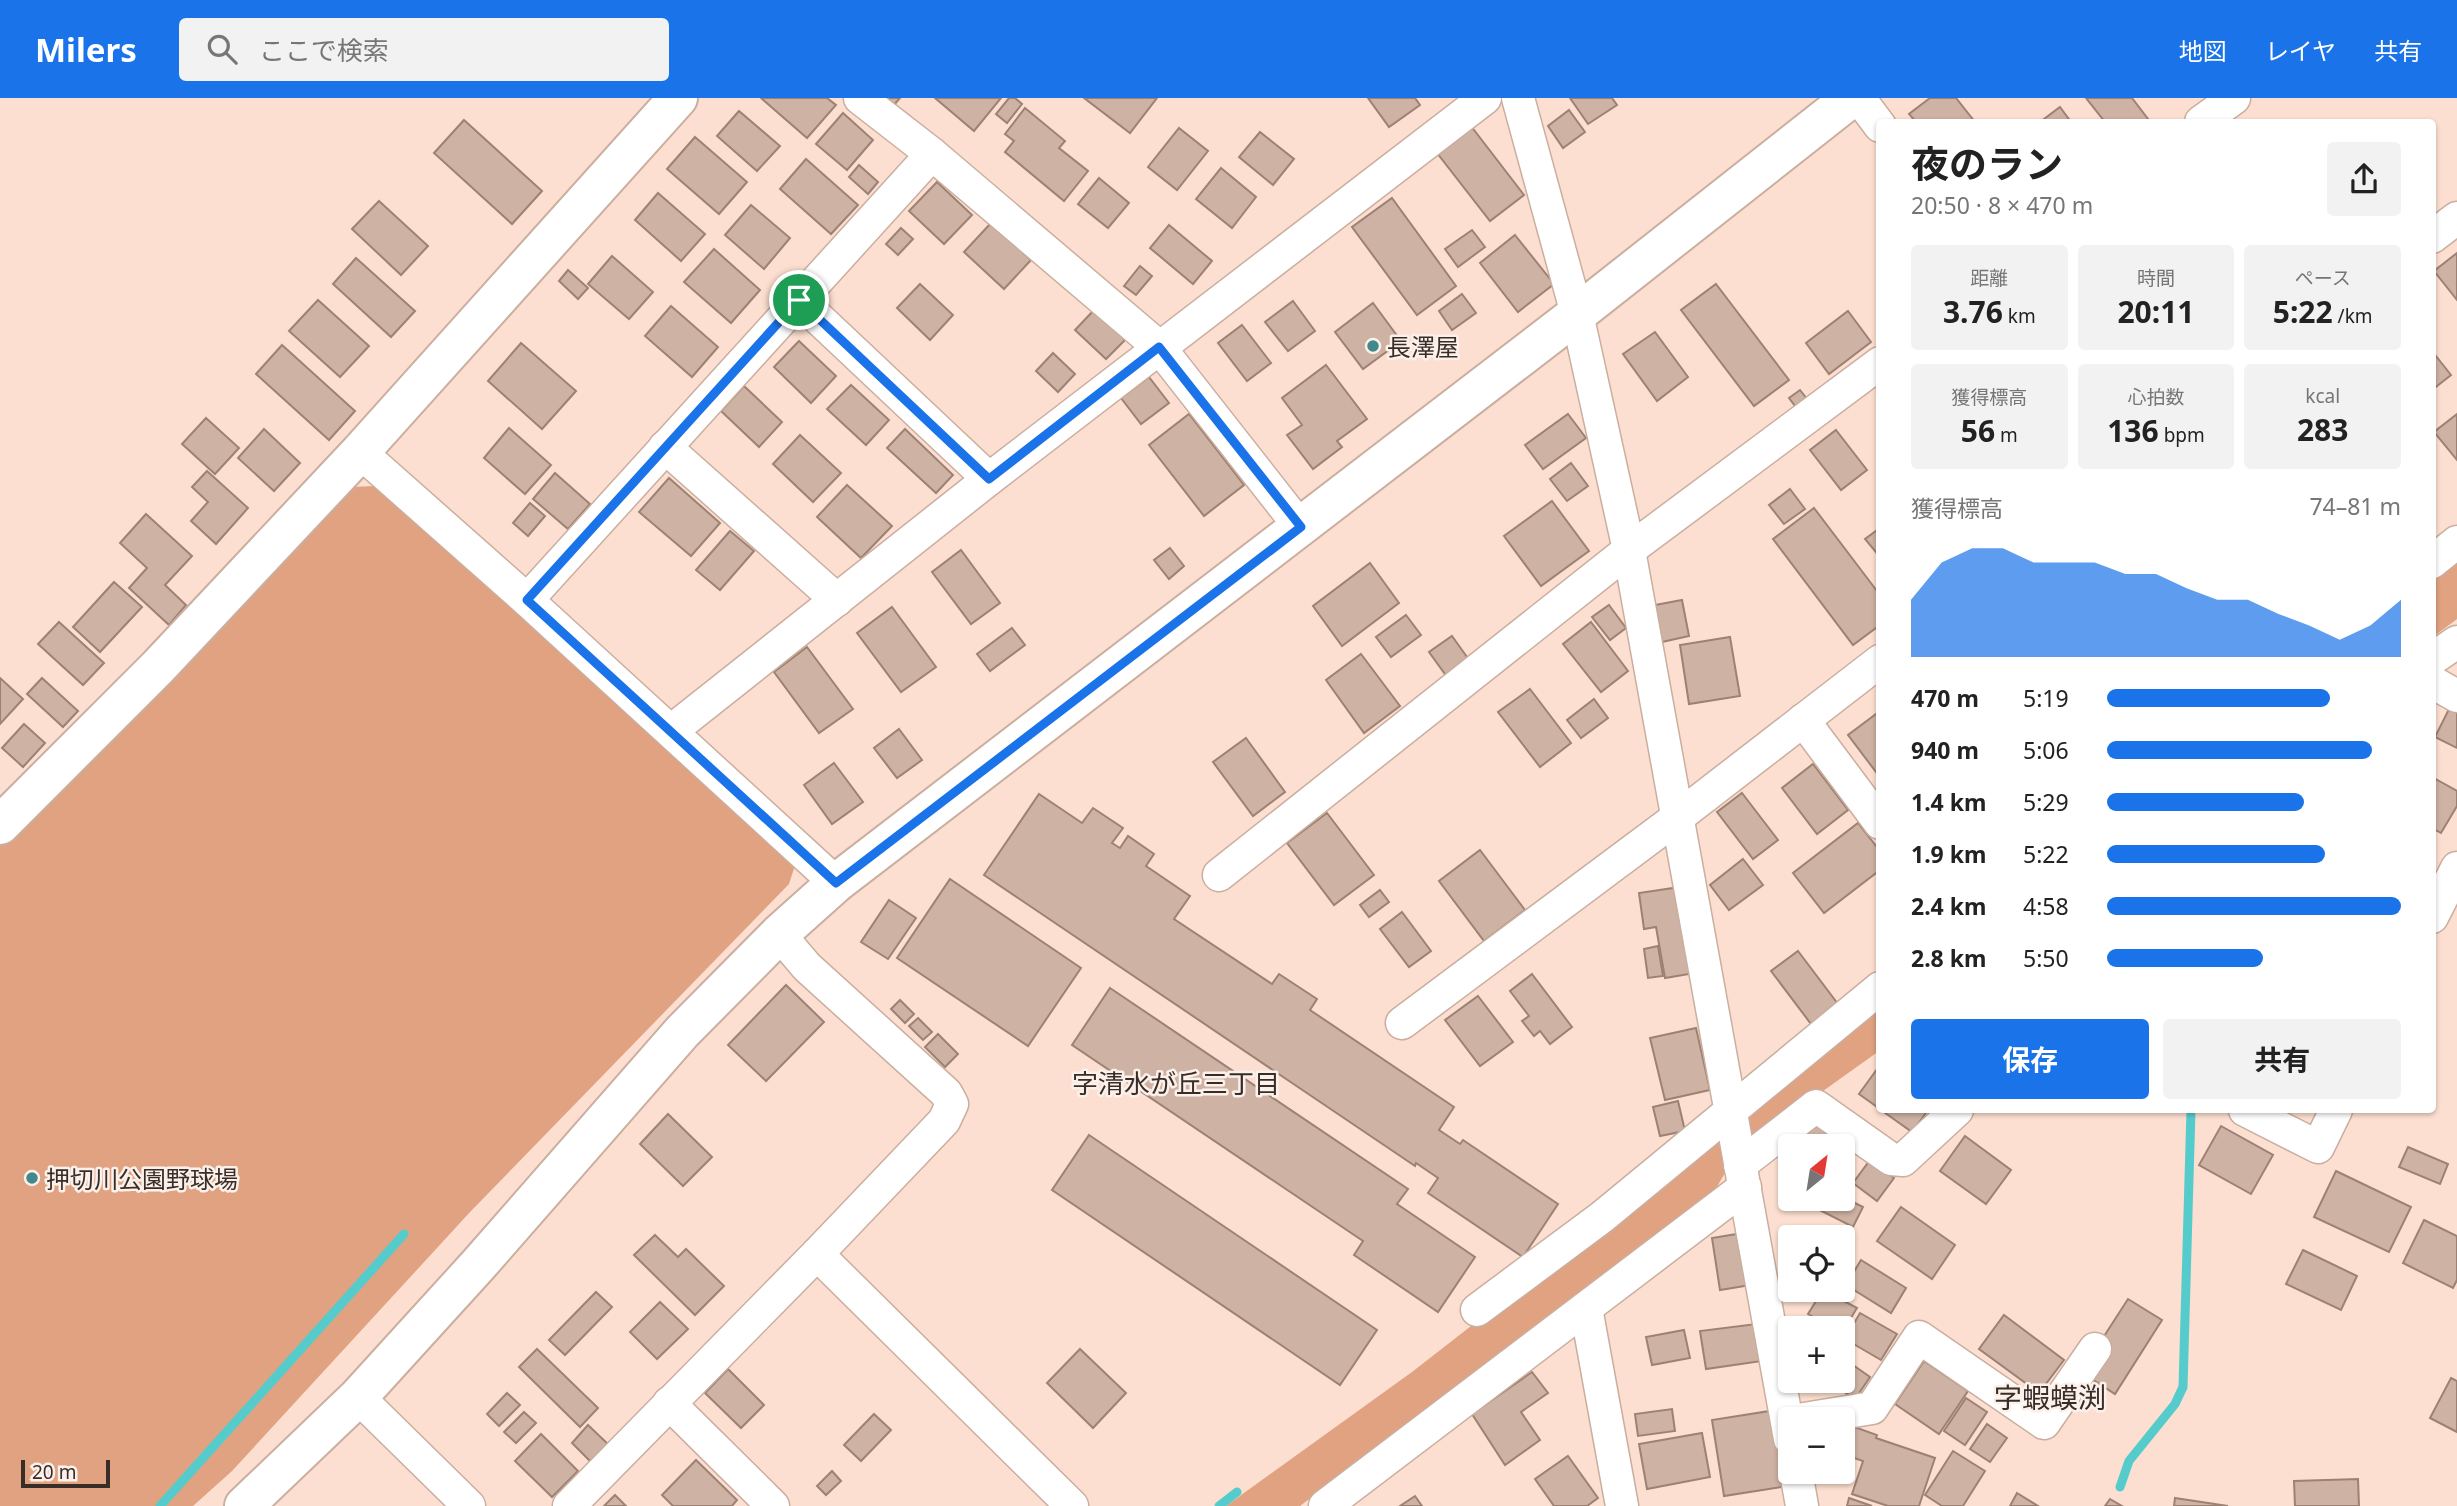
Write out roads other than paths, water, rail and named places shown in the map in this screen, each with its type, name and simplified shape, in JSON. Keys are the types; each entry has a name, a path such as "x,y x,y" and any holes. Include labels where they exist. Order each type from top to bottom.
{"street":[{"path":"3,817 159,666 360,452 678,98"},
{"path":"860,98 932,154 1159,347 1301,527"},
{"path":"671,731 989,479 1485,98"},
{"path":"1518,98 1577,314 1629,550 1731,1112 1789,1407"},
{"path":"244,1506 358,1397 479,1264 682,1032 779,934 836,883 1577,314 1851,98"},
{"path":"1858,98 1876,121"},
{"path":"2205,119 2234,98"},
{"path":"527,600 932,154"},
{"path":"2436,234 2457,218"},
{"path":"799,300 989,479"},
{"path":"1219,875 1629,550 1876,366"},
{"path":"665,447 837,600"},
{"path":"360,452 527,600 836,883"},
{"path":"2436,559 2457,542"},
{"path":"2436,656 2457,642"},
{"path":"1402,1023 1678,817 1876,664"},
{"path":"2436,684 2457,696"},
{"path":"1803,720 1876,818"},
{"path":"2436,909 2457,868"},
{"path":"569,1506 817,1254 944,1121 953,1104 946,1093 807,967 779,934"},
{"path":"1478,1310 1602,1217 1876,991"},
{"path":"1325,1506 1586,1308 1743,1176 1816,1105 1891,1159 1903,1160 1954,1113"},
{"path":"2251,1113 2318,1147 2335,1113"},
{"path":"817,1254 1072,1506"},
{"path":"1586,1308 1622,1506"},
{"path":"1855,1412 1872,1408 1919,1337 2044,1423 2095,1349"},
{"path":"358,1397 469,1506"},
{"path":"669,1403 773,1506"},
{"path":"1798,1484 1802,1506"}],"waterway":[{"path":"2120,1487 2129,1461 2175,1404 2183,1387 2191,1113"},
{"path":"160,1506 404,1234"},
{"path":"1219,1506 1237,1492"}],"place":[{"name":"長澤屋","path":"1373,346"},
{"name":"押切川公園野球場","path":"32,1178"}],"district":[{"name":"字清水が丘三丁目","path":"1176,1083"},
{"name":"字蝦蟆渕","path":"2050,1397"}]}
